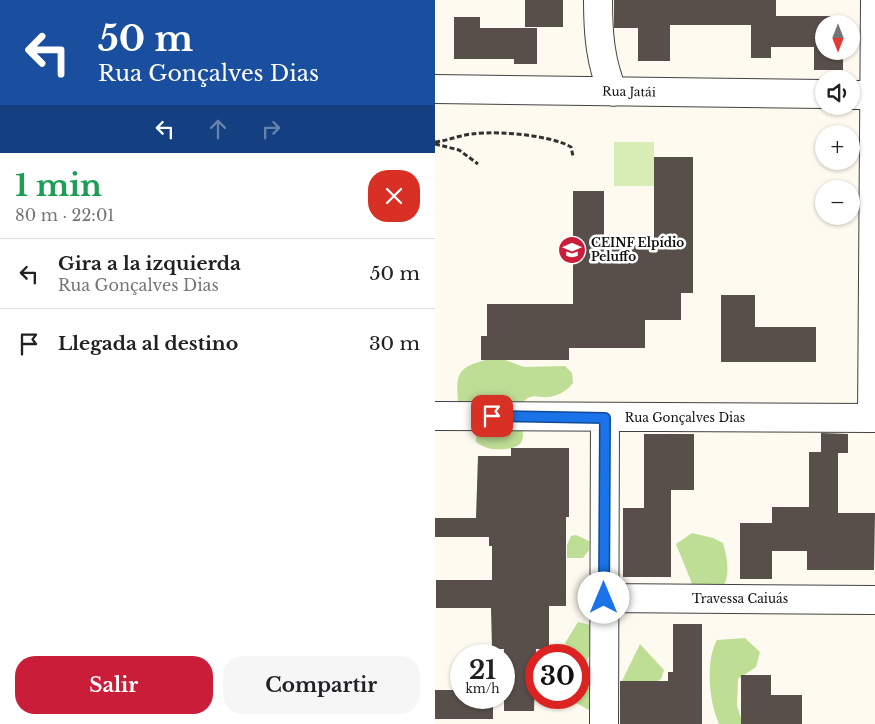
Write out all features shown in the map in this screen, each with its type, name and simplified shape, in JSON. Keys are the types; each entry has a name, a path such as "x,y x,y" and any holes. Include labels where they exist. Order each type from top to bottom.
{"street":[{"path":"598,0 598,35 605,74 613,92"},
{"path":"874,418 875,0"},
{"name":"Rua Jatái","path":"435,89 815,94"},
{"path":"860,95 875,95"},
{"name":"Rua Gonçalves Dias","path":"435,416 874,418"},
{"path":"604,724 605,418"},
{"name":"Travessa Caiuás","path":"604,598 875,600"}],"path":[{"path":"435,143 452,140 461,136 486,134 541,136 561,141 571,147 573,156"},
{"path":"435,143 459,150 478,164"}],"green space":[{"path":"614,142 654,142 654,186 614,186"},
{"path":"485,360 505,360 524,367 565,366 572,373 573,383 562,393 551,397 531,397 522,404 520,411 523,435 521,442 516,446 505,449 493,449 486,448 476,442 474,419 469,411 458,402 457,385 460,373 469,366"},
{"path":"692,533 713,538 723,543 726,555 727,574 725,582 718,597 704,614 696,610 691,581 676,544"},
{"path":"576,535 589,541 589,550 583,558 567,558 567,545 571,536"},
{"path":"578,622 603,628 590,654 590,644 565,643"},
{"path":"745,638 760,652 756,667 738,679 737,706 743,724 719,724 713,705 710,682 713,649 717,640"},
{"path":"640,644 664,670 661,679 643,689 620,685"},
{"path":"590,668 603,689 598,715 587,709 590,709"}],"building":[{"path":"525,0 563,0 563,27 525,27"},
{"path":"614,0 776,0 776,16 815,16 815,60 843,60 843,70 814,70 814,47 771,47 771,58 751,58 751,25 670,25 670,61 638,61 638,28 614,28"},
{"path":"454,17 480,17 480,28 537,28 537,64 514,64 514,59 454,59"},
{"path":"654,157 693,157 693,293 681,293 681,320 645,320 645,348 569,348 569,360 481,360 481,336 487,336 487,304 573,304 573,191 604,191 604,245 654,245"},
{"path":"721,295 755,295 755,327 816,327 816,362 721,362"},
{"path":"821,433 848,434 848,453 838,453 838,513 875,513 874,570 807,570 807,551 772,551 772,579 740,579 740,523 772,523 772,507 809,507 809,452 821,452"},
{"path":"644,434 694,434 694,490 671,490 671,577 623,577 623,508 644,508"},
{"path":"511,448 569,448 569,517 566,517 566,606 549,606 549,644 525,644 525,709 534,709 534,711 504,711 504,709 515,709 515,644 492,644 491,608 436,608 436,580 492,580 492,546 489,546 489,537 435,537 435,518 476,518 478,456 511,456"},
{"path":"673,624 702,624 702,724 620,724 620,681 668,681 668,672 673,672"},
{"path":"741,675 771,675 771,695 802,695 802,724 741,724"},
{"path":"435,690 450,690 450,709 493,709 493,719 435,719"}],"place":[{"name":"CEINF Elpídio Peluffo","path":"572,250"}],"route":[{"path":"492,416 605,418 604,598"}]}
